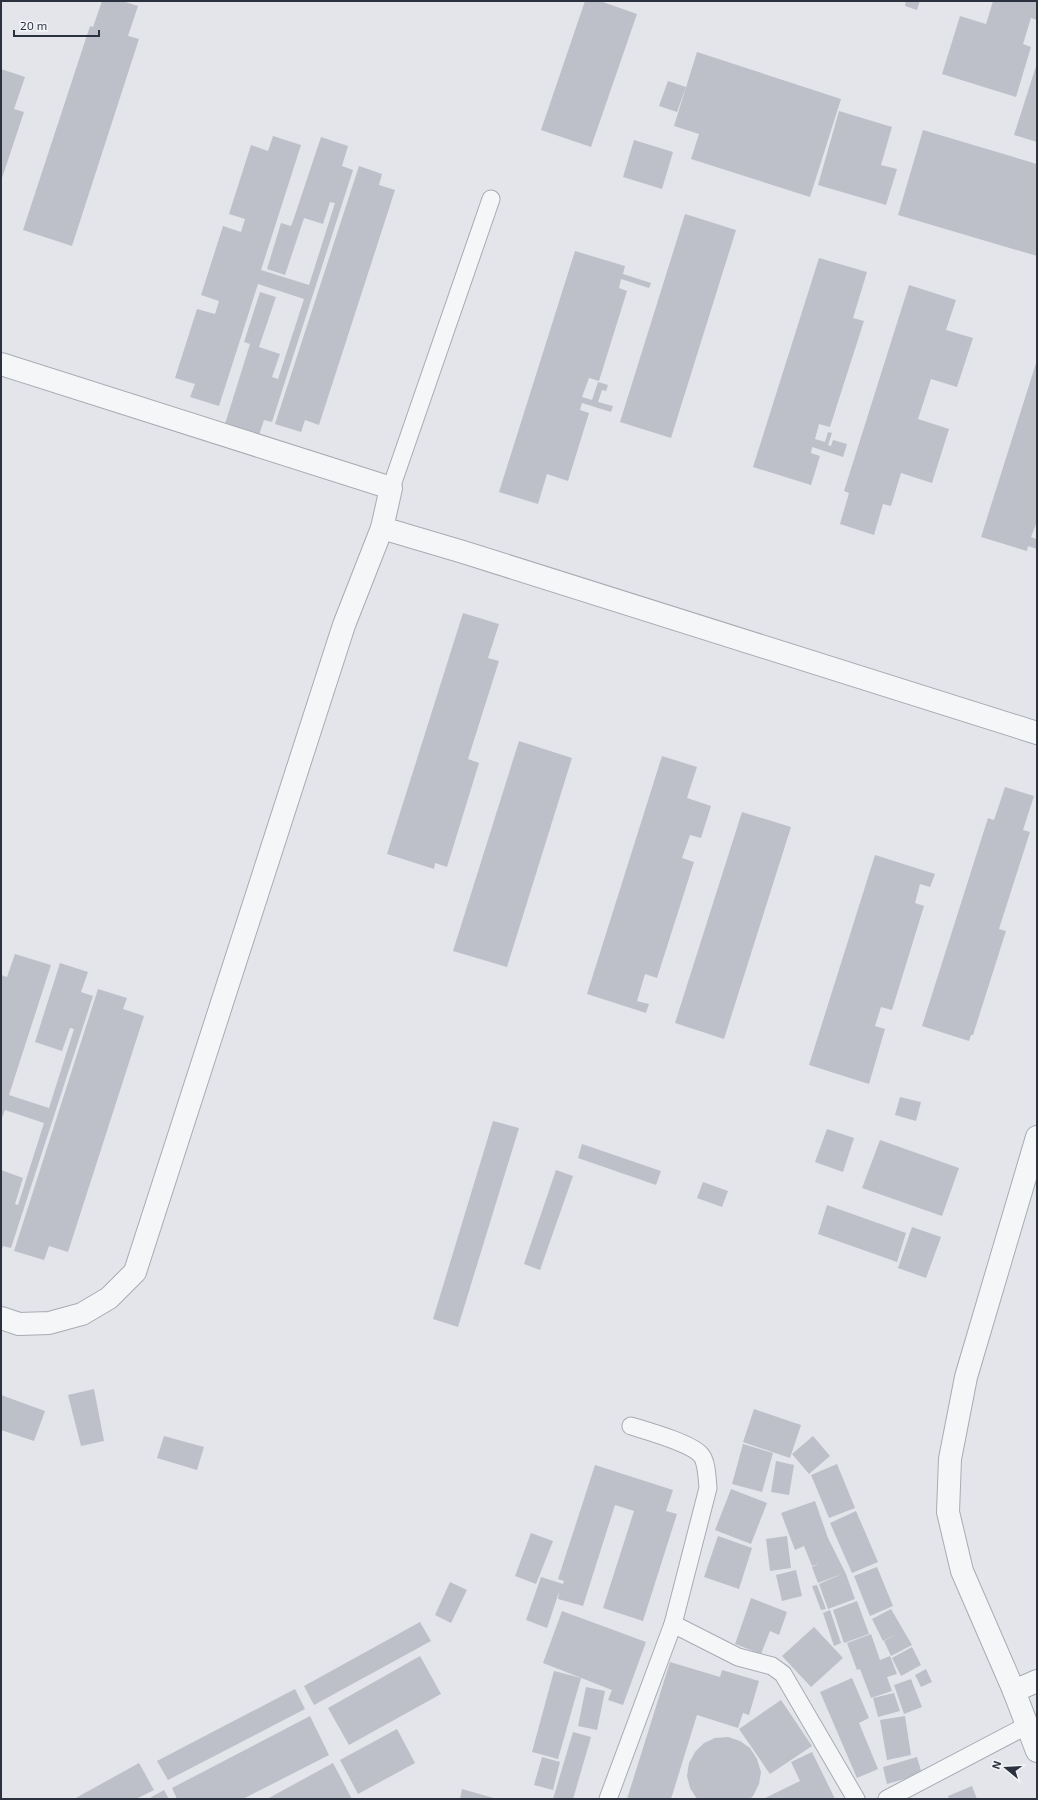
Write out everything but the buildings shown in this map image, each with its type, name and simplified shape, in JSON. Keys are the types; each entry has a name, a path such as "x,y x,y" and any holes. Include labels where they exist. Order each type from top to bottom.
{"street":[{"path":"1,364 391,488 382,528 344,625 135,1272 109,1298 82,1314 49,1323 34,1324 19,1324 1,1318"},
{"path":"382,528 1037,733"},
{"path":"1037,1137 966,1377 950,1459 948,1512 962,1571 1014,1691 1026,1726 1037,1751"},
{"path":"1014,1691 1037,1681"}],"lane":[{"path":"391,488 491,199"},
{"path":"608,1799 673,1624 708,1488 706,1470 701,1455 691,1447 631,1426"},
{"path":"673,1624 738,1657 772,1666 783,1674 856,1799"},
{"path":"886,1799 1026,1726"}]}
